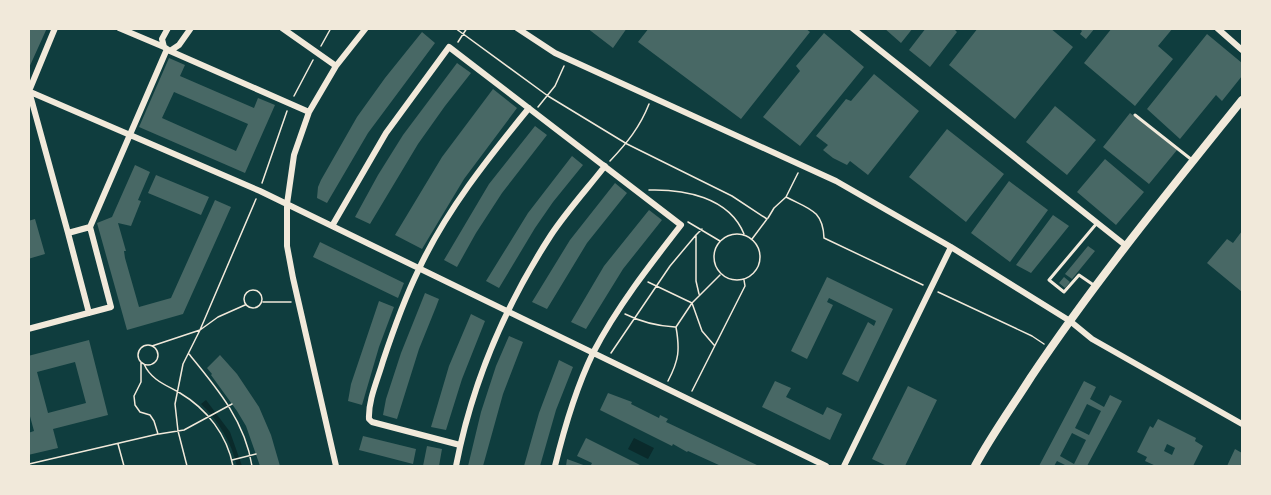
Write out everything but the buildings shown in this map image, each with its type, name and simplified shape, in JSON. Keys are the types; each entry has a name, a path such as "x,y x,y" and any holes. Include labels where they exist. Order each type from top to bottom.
{"street":[{"path":"56,28 29,91 89,313"},
{"path":"119,28 309,112"},
{"path":"167,49 162,39 168,28"},
{"path":"28,329 111,307 90,227 167,49 179,45 191,28"},
{"path":"282,28 336,66"},
{"path":"336,466 287,246 286,204 294,155 309,112 336,66 366,28"},
{"path":"517,28 567,59 836,181 951,247 1070,321 1092,339 1242,424"},
{"path":"852,28 1125,245"},
{"path":"1217,28 1242,50"},
{"path":"332,226 386,133 451,49 681,225 640,277 593,354 575,400 555,466"},
{"path":"29,91 260,191 826,466"},
{"path":"975,466 1050,348 1095,286 1125,245 1242,100"},
{"path":"460,445 377,424 369,419 369,406 391,338 418,269 471,183 531,110"},
{"path":"456,466 477,387 506,312 552,234 605,166"},
{"path":"68,233 90,227"},
{"path":"844,466 951,247"}],"lane":[{"path":"1135,115 1193,161"},
{"path":"1095,286 1079,275 1064,292 1049,280 1097,223"}],"path":[{"path":"187,466 178,431 175,404 183,364 260,191 290,103 331,28"},
{"path":"454,28 548,96 627,144 732,196 767,219"},
{"path":"451,49 467,28"},
{"path":"531,110 548,96 567,59"},
{"path":"605,166 627,144 641,124 651,97"},
{"path":"752,239 774,208 786,197 801,166"},
{"path":"636,190 665,189 698,195 724,207 742,228 745,235"},
{"path":"786,197 818,214 824,225 824,238 1032,336 1050,348"},
{"path":"681,225 686,221 721,241"},
{"path":"606,360 669,266 702,229"},
{"path":"696,235 696,281 699,294"},
{"path":"729,235 745,235 757,246 760,259 754,273 744,279 732,280 721,275 714,262 714,252 721,241 729,235"},
{"path":"664,388 677,362 679,346 676,327 699,294 721,275"},
{"path":"640,277 692,303 702,331 714,346"},
{"path":"688,400 745,286 744,279"},
{"path":"245,305 245,294 249,291 260,292 263,302"},
{"path":"245,305 255,309 263,302"},
{"path":"263,302 298,303"},
{"path":"158,434 154,420 150,415 140,412 135,405 134,396 141,382 141,362 138,353 140,349 143,346 152,346 200,330 245,305"},
{"path":"619,311 658,326 676,327"},
{"path":"141,362 149,365 157,361 158,352 152,346"},
{"path":"188,354 236,417 252,466"},
{"path":"144,364 147,372 154,378 177,391 209,416 217,427 233,466"},
{"path":"29,465 178,431 232,404"},
{"path":"118,444 124,466"},
{"path":"232,460 256,454"}],"water":[{"path":"206,400 230,432 242,466 237,466 224,432 201,404"},
{"path":"634,438 654,448 648,459 628,449"}]}
